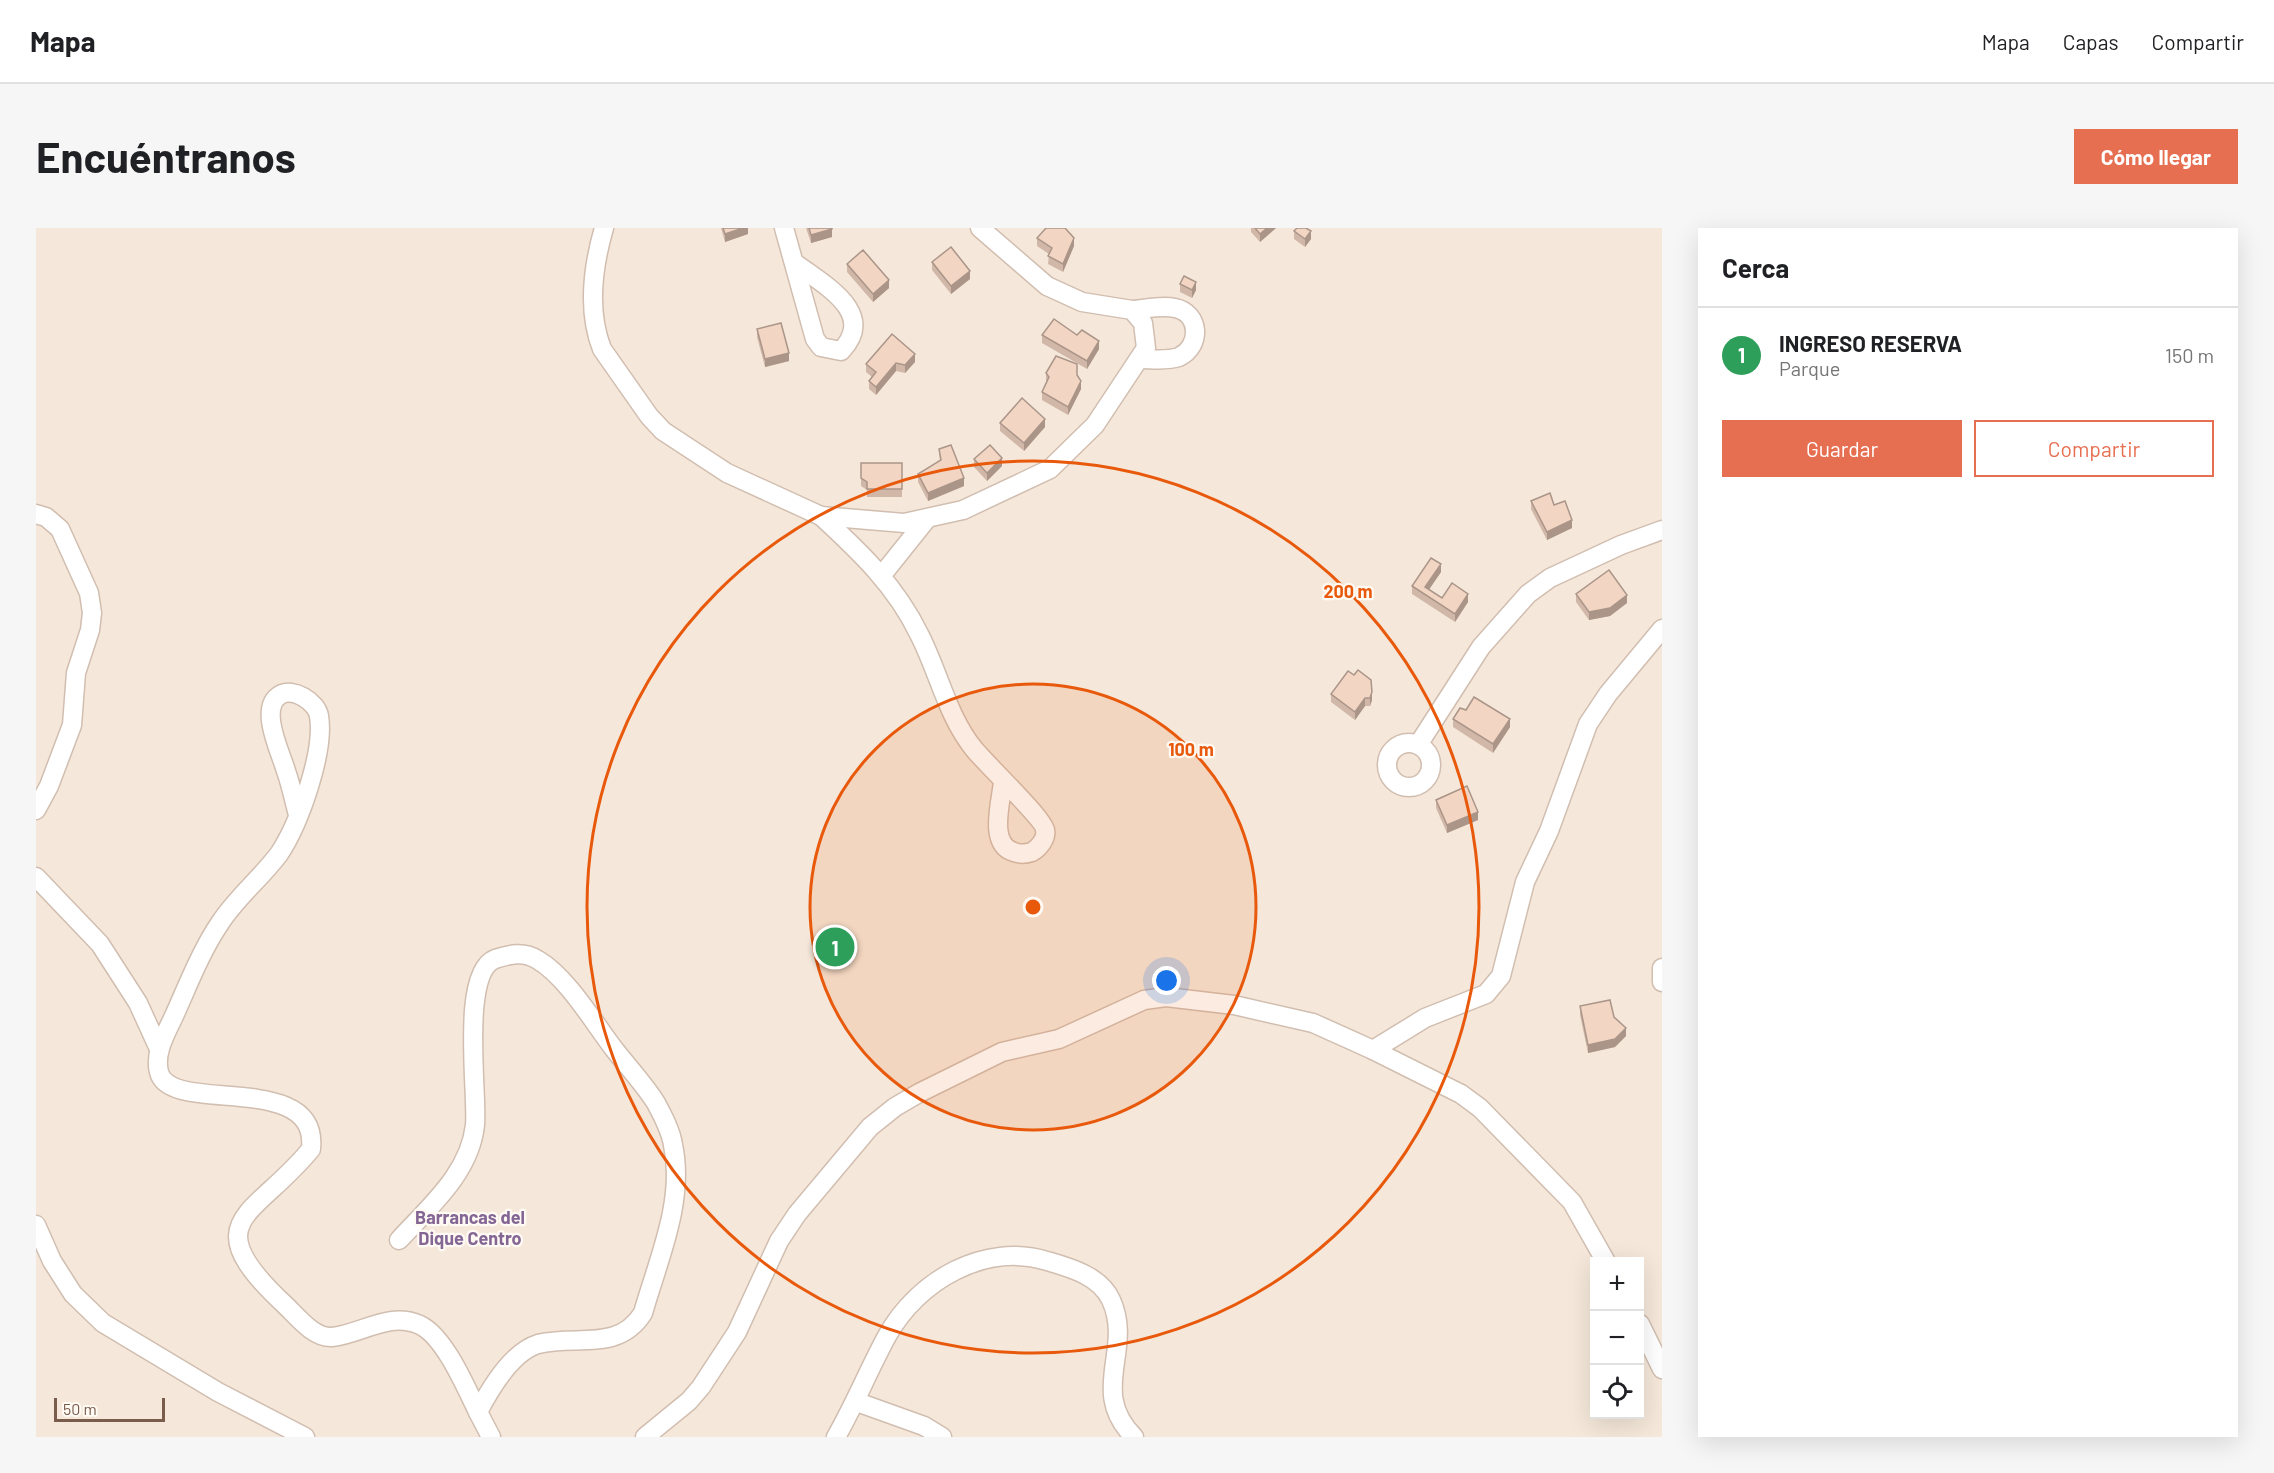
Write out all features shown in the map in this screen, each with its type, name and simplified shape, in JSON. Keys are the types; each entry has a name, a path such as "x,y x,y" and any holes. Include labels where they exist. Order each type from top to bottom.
{"street":[{"path":"604,228 595,276 594,306 598,339 649,416 663,432 728,473 821,516 881,523 926,520 963,510 1050,469 1095,425 1141,359 1146,348 1146,335 1143,323 1132,310"},
{"path":"784,228 815,339 821,347 841,351 850,341 854,327 852,315 842,298 795,263"},
{"path":"980,228 1047,286 1082,302 1132,310 1177,308 1188,314 1194,321 1196,330 1193,343 1186,352 1176,358 1141,359"},
{"path":"36,514 46,517 60,529 89,593 92,613 90,630 76,673 72,725 57,766 36,810"},
{"path":"821,516 882,575 920,634 961,729 1003,783"},
{"path":"882,575 926,520"},
{"path":"1418,745 1481,647 1528,594 1550,578 1621,545 1658,535"},
{"path":"1372,1050 1425,1018 1486,994 1495,986 1501,976 1526,882 1549,831 1588,724 1608,694 1662,629"},
{"path":"159,1049 211,937 222,920 279,853 298,815 316,764 319,716 316,707 306,698 292,693 281,694 275,700 270,722 298,815"},
{"path":"36,877 99,944 138,1003 159,1049 159,1073 165,1082 181,1089 275,1102 292,1108 303,1116 310,1127 311,1149 249,1210 240,1226 238,1245 242,1257 251,1270 314,1332 323,1336 332,1337 386,1321 421,1325 432,1333 456,1368 491,1437"},
{"path":"399,1240 453,1180 462,1167 471,1142 474,1125 473,1042 478,984 484,969 491,961 513,954 525,954 539,960 560,979 655,1102 674,1146 673,1209 643,1313 634,1327 616,1336 591,1341 537,1344 521,1354 504,1372 478,1412"},
{"path":"1662,968 1662,982"},
{"path":"645,1437 689,1401 701,1387 737,1332 779,1241 797,1214 870,1127 895,1107 1002,1052 1059,1039 1144,1000 1166,997 1234,1005 1313,1023 1435,1080 1480,1108 1572,1202 1602,1257"},
{"path":"36,1225 52,1261 73,1294 103,1323 228,1397 305,1437"},
{"path":"836,1437 857,1402 887,1335 915,1299 940,1279 976,1260 1015,1255 1035,1257 1085,1275 1101,1284 1111,1299 1118,1340 1111,1390 1121,1424 1134,1437"},
{"path":"1644,1332 1662,1368"},
{"path":"857,1402 924,1426 942,1437"}],"shaded area":[{"path":"36,228 1662,228 1662,1437 36,1437"}],"building":[{"path":"723,228 743,228 725,234"},
{"path":"809,228 832,228 832,229 811,235"},
{"path":"1046,228 1065,228 1074,238 1063,264 1048,256 1052,248 1037,238"},
{"path":"1255,228 1267,228 1260,234"},
{"path":"1297,228 1306,228 1311,231 1305,239 1294,231"},
{"path":"951,247 970,271 951,286 932,262"},
{"path":"863,250 889,280 873,294 847,264"},
{"path":"1184,276 1196,282 1192,290 1180,284"},
{"path":"1054,319 1077,335 1082,330 1099,341 1087,361 1042,335"},
{"path":"781,323 789,353 765,359 757,329"},
{"path":"892,334 915,354 905,365 896,363 876,387 869,381 876,372 866,364"},
{"path":"1056,356 1077,364 1077,375 1081,381 1068,407 1042,392 1049,377 1046,373"},
{"path":"1022,398 1045,419 1024,443 1000,423"},
{"path":"951,445 964,478 928,493 918,474 941,460 939,449"},
{"path":"990,445 1002,458 987,473 974,459"},
{"path":"861,463 902,463 902,489 867,489 867,482 861,478"},
{"path":"1550,493 1554,505 1565,501 1572,520 1547,532 1531,501"},
{"path":"1431,558 1441,564 1425,587 1442,598 1452,583 1468,594 1455,614 1412,586"},
{"path":"1609,570 1627,595 1610,608 1589,612 1576,594"},
{"path":"1358,670 1371,680 1372,692 1370,698 1365,698 1355,712 1331,694 1348,671 1354,675"},
{"path":"1474,697 1510,719 1493,744 1453,719 1460,708 1466,710"},
{"path":"1467,786 1478,812 1447,825 1436,800"},
{"path":"1610,1000 1614,1017 1626,1028 1615,1039 1588,1045 1580,1006"}],"place":[{"name":"INGRESO RESERVA","path":"835,947"}],"district":[{"name":"Barrancas del Dique Centro","path":"470,1228"}]}
